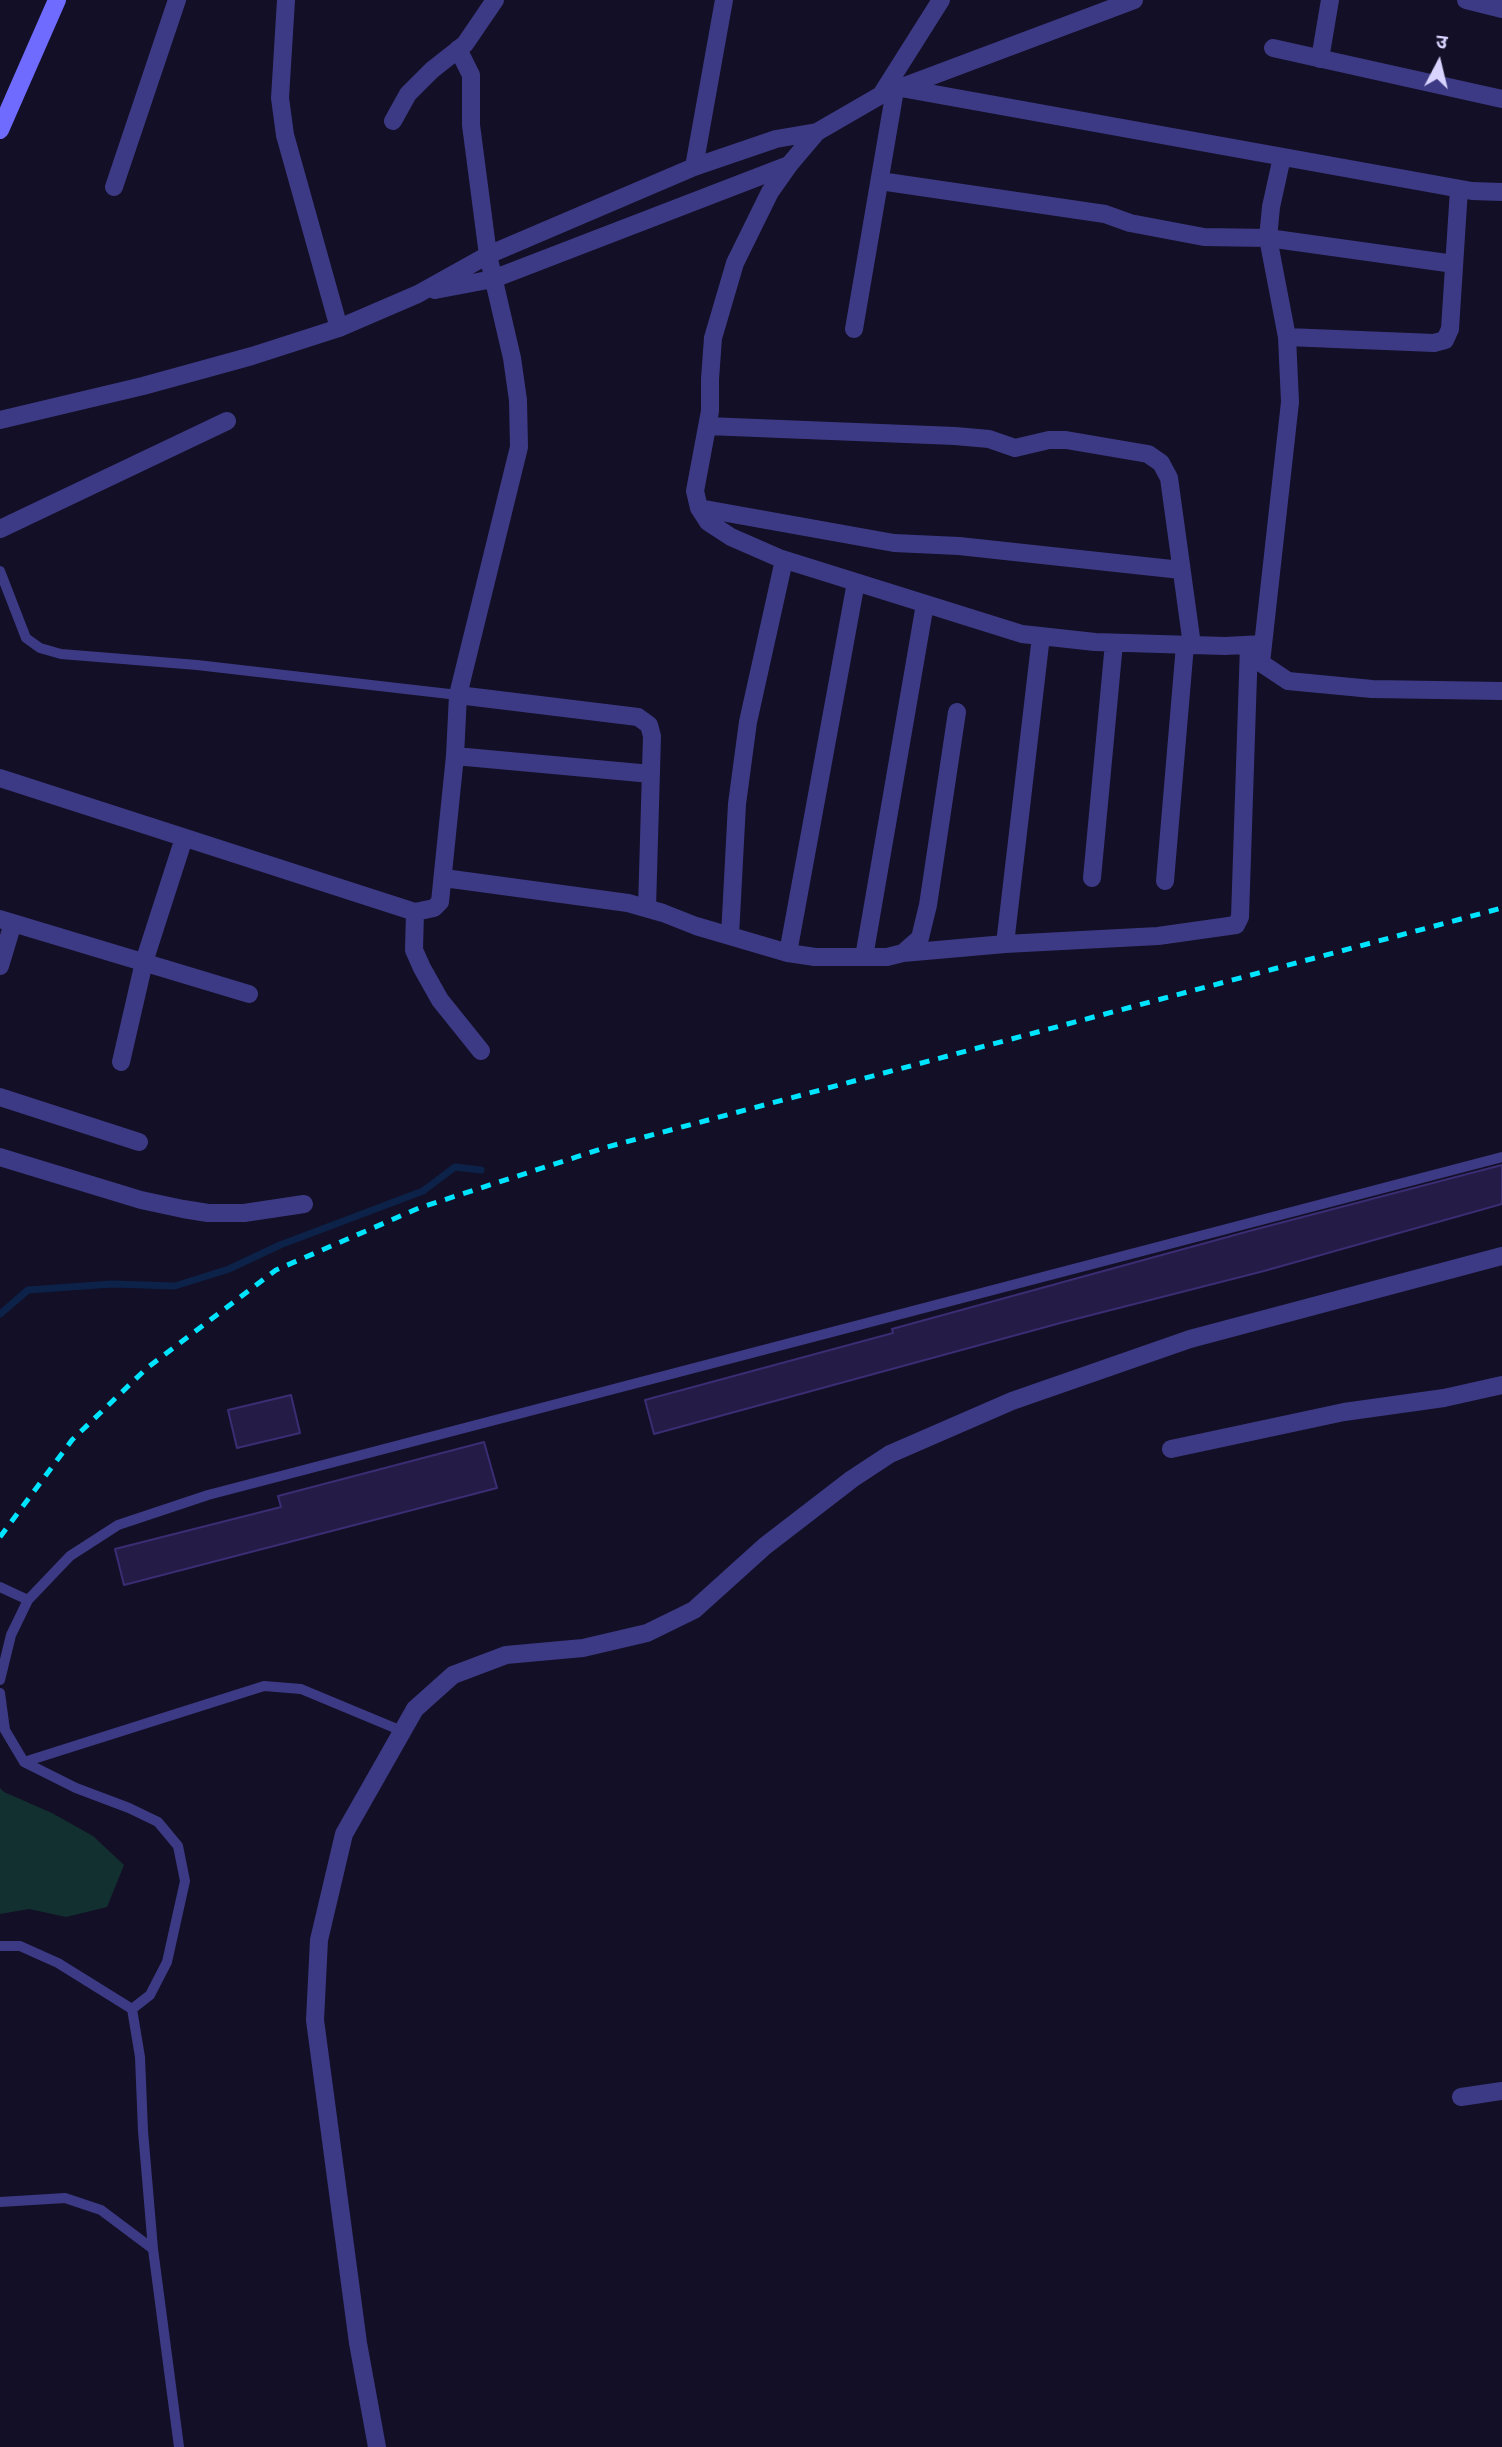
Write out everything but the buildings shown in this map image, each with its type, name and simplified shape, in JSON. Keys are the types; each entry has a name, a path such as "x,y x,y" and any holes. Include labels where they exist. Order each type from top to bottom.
{"main road":[{"path":"0,130 57,0"}],"street":[{"path":"114,187 177,0"},
{"path":"285,0 280,98 285,135 339,328"},
{"path":"393,121 408,93 432,69 465,44 495,0"},
{"path":"694,167 724,0"},
{"path":"854,329 893,91 942,0"},
{"path":"0,420 143,386 252,356 339,328 418,294 488,255 694,167 775,139 817,132 893,91 1134,0"},
{"path":"1320,59 1330,0"},
{"path":"1466,0 1502,9"},
{"path":"1273,48 1502,99"},
{"path":"0,778 415,912 425,912 440,902 455,756 458,695 519,447 518,400 512,358 488,255 471,125 471,75 458,50"},
{"path":"893,91 1459,188 1502,192"},
{"path":"817,132 770,192 735,263 713,338 710,411 695,491 699,508 709,522 731,537 784,560 1022,634 1114,643 1256,644"},
{"path":"444,878 628,903 730,936 789,953 815,957 887,957 903,953 1005,944 1158,936 1236,925 1240,916 1256,644 1290,402 1287,337 1268,238 1271,207 1282,157"},
{"path":"418,294 493,279 789,165"},
{"path":"880,181 1105,214 1130,223 1204,237 1268,238 1454,264"},
{"path":"1287,337 1434,343 1445,340 1450,329 1459,188"},
{"path":"0,529 226,421"},
{"path":"707,426 955,436 989,439 1015,448 1038,441 1066,440 1148,454 1161,463 1169,478 1188,645 1165,881"},
{"path":"699,508 894,543 959,546 1181,570"},
{"path":"730,936 737,804 748,722 784,560"},
{"path":"789,953 856,582"},
{"path":"864,957 925,604"},
{"path":"1005,944 1041,636"},
{"path":"1092,878 1114,643"},
{"path":"1256,644 1261,663 1288,681 1372,688 1502,691"},
{"path":"458,695 638,717 649,725 652,736 647,908"},
{"path":"903,953 920,938 928,905 957,712"},
{"path":"455,756 651,774"},
{"path":"121,1062 144,962 184,838"},
{"path":"415,912 414,950 422,968 440,1000 481,1051"},
{"path":"0,966 6,921 249,994"},
{"path":"0,1097 139,1142"},
{"path":"0,1157 129,1197 208,1213 244,1213 304,1204"},
{"path":"377,2447 358,2343 315,2020 319,1940 344,1834 415,1709 453,1675 506,1655 583,1648 647,1633 694,1609 765,1546 852,1479 890,1454 1012,1401 1190,1339 1502,1256"},
{"path":"1171,1450 1344,1412 1444,1398 1502,1385"},
{"path":"1461,2097 1502,2091"}],"lane":[{"path":"0,571 26,638 40,648 61,654 197,665 458,695"},
{"path":"0,1680 11,1635 27,1600 70,1556 118,1525 208,1495 1502,1157"},
{"path":"0,1587 27,1600"},
{"path":"24,1762 264,1686 301,1689 402,1731"},
{"path":"0,1693 5,1730 24,1762 76,1788 158,1822 178,1846 185,1881 167,1962 150,1995 132,2008"},
{"path":"0,1946 20,1946 58,1963 132,2008 140,2057 153,2249 179,2447"},
{"path":"0,2202 65,2198 101,2210 153,2249"}],"green space":[{"path":"0,1788 93,1836 124,1865 107,1907 66,1917 29,1909 0,1914"}],"waterway":[{"path":"0,1314 28,1290 112,1284 175,1286 229,1269 280,1245 423,1191 455,1167 481,1170"}],"railway":[{"path":"0,1537 72,1440 147,1368 276,1270 419,1208 607,1147 1502,908"}]}
